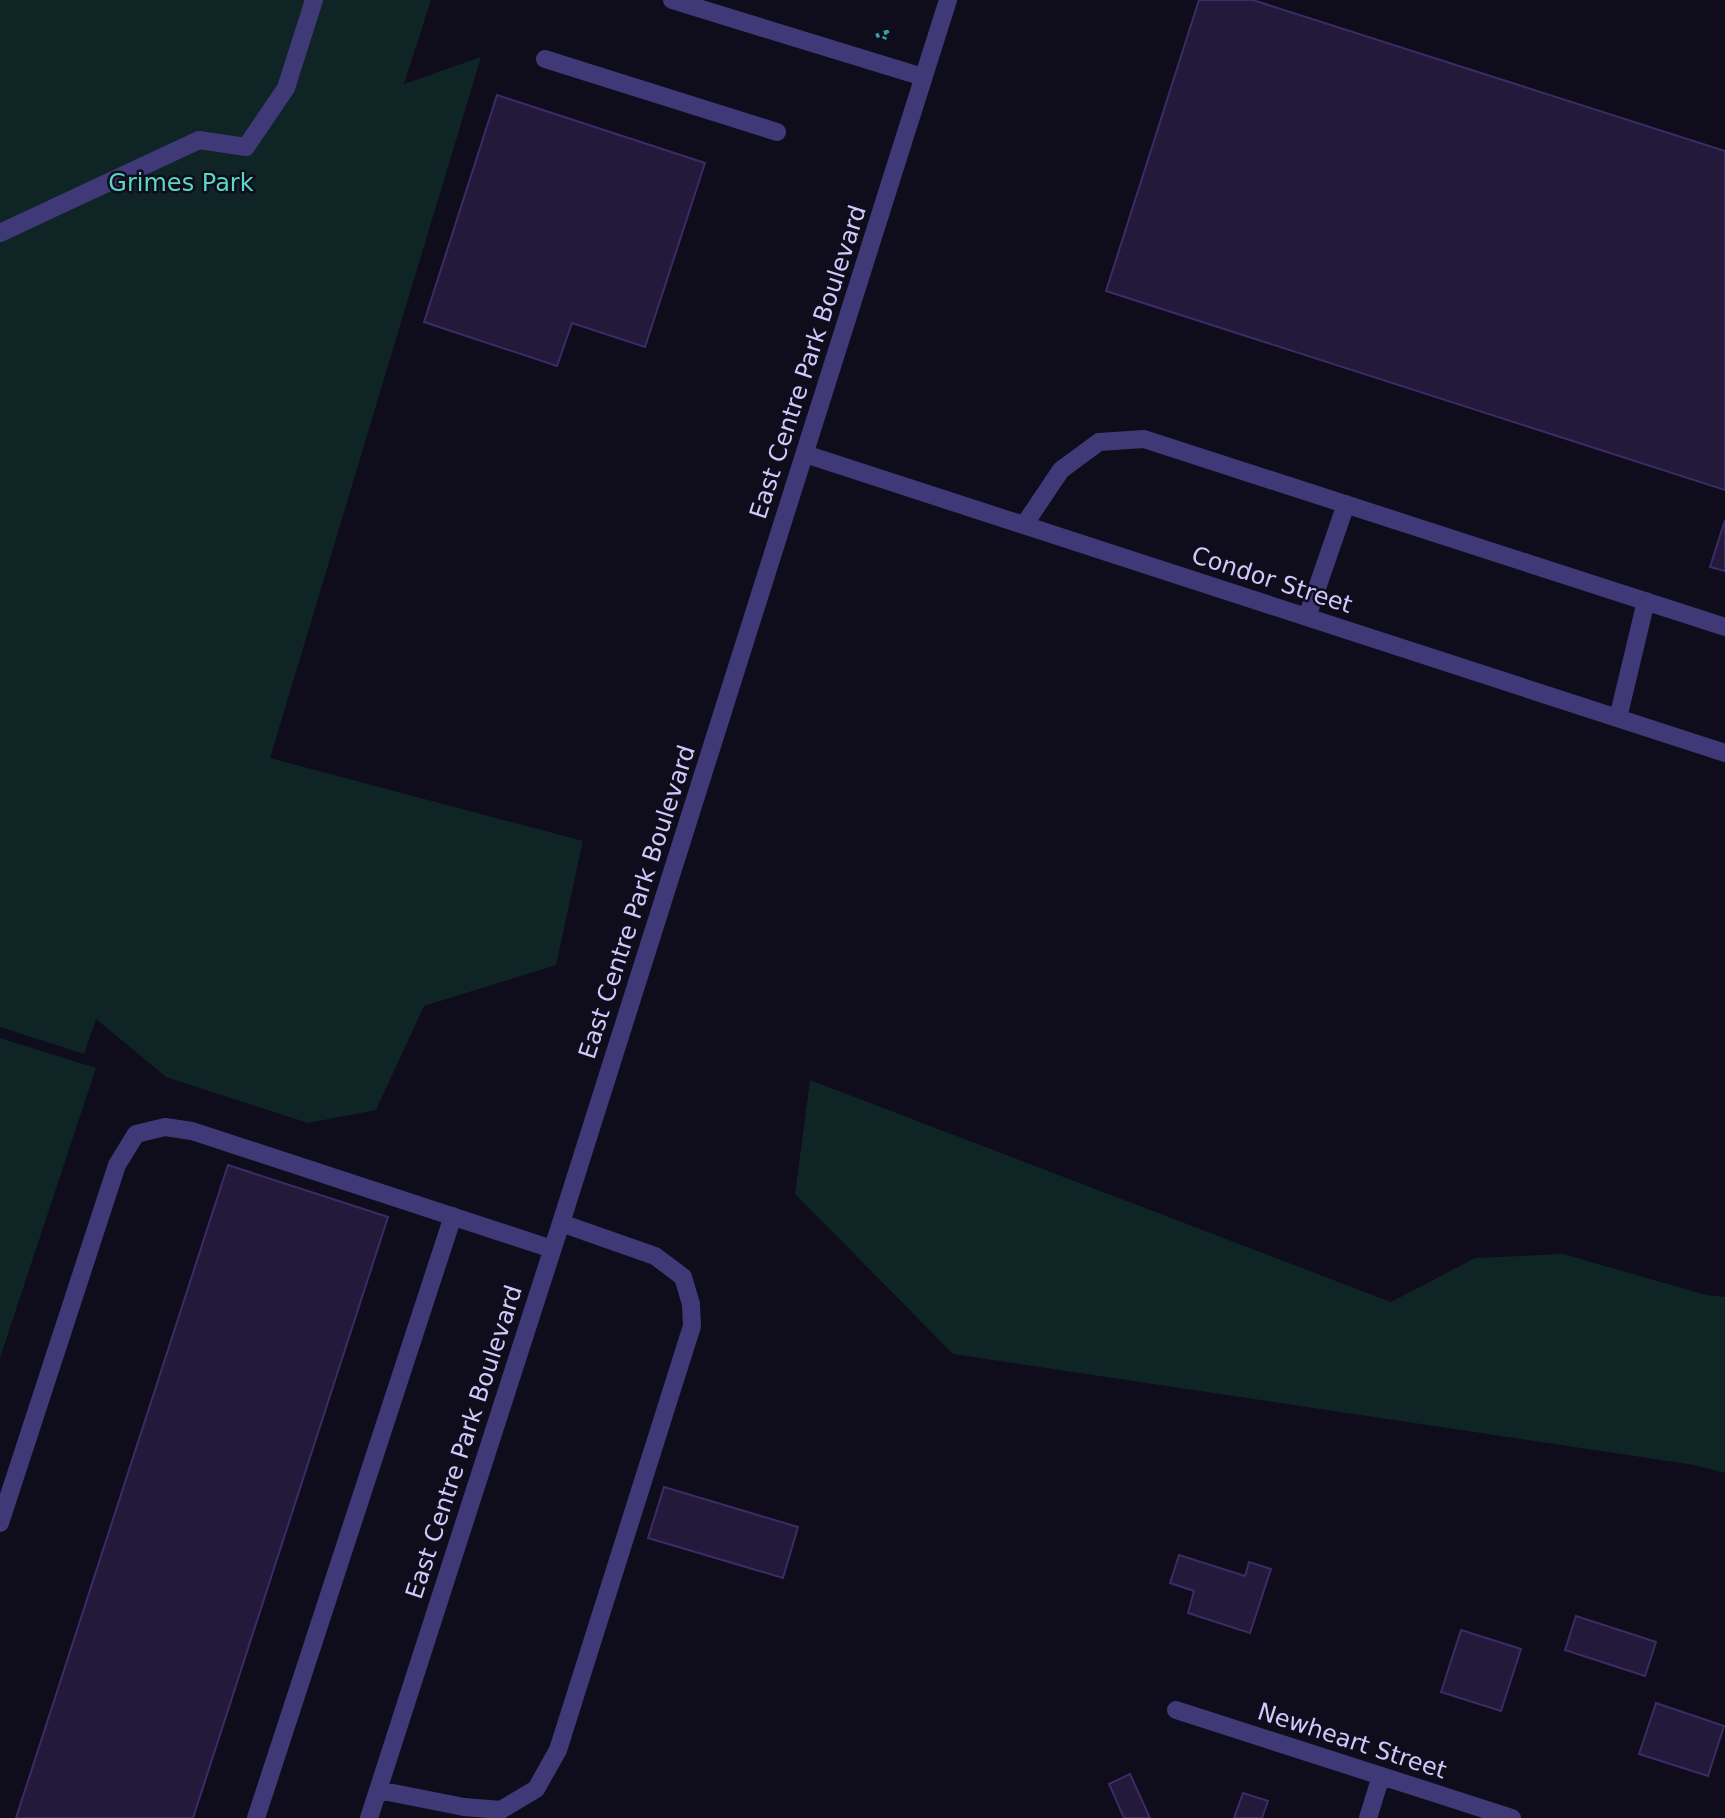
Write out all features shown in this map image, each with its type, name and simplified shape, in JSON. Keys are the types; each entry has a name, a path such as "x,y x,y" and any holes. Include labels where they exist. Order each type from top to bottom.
{"street":[{"path":"0,233 199,140 246,146 286,88 314,0"},
{"path":"672,0 923,77"},
{"name":"East Centre Park Boulevard","path":"369,1818 561,1223 948,0"},
{"path":"545,59 777,132"},
{"path":"1024,525 1061,470 1099,442 1144,439 1725,626"},
{"name":"Condor Street","path":"805,454 1725,753"},
{"path":"1307,617 1346,504"},
{"path":"1618,718 1646,601"},
{"path":"0,1523 117,1165 136,1135 165,1127 192,1131 552,1249"},
{"path":"256,1818 453,1216"},
{"path":"378,1790 464,1807 501,1810 536,1789 558,1750 692,1326 691,1304 684,1277 655,1256 561,1223"},
{"name":"Newheart Street","path":"1176,1710 1512,1818"},
{"path":"1368,1818 1381,1776"}],"green space":[{"name":"Grimes Park","path":"0,0 431,0 404,84 481,57 270,758 583,841 556,965 424,1006 376,1110 308,1123 166,1077 96,1019 84,1054 0,1027"},
{"path":"0,1038 96,1068 0,1358"},
{"path":"810,1080 1391,1302 1475,1258 1563,1254 1706,1295 1725,1297 1725,1473 1694,1465 953,1354 795,1194"}],"building":[{"path":"1199,0 1253,0 1725,151 1725,490 1106,291"},
{"path":"497,95 705,163 645,347 572,323 557,366 424,322"},
{"path":"1725,520 1725,571 1710,567"},
{"path":"228,1165 388,1217 193,1818 16,1818"},
{"path":"664,1487 798,1527 783,1578 648,1538"},
{"path":"1179,1555 1245,1576 1249,1562 1271,1569 1250,1633 1188,1613 1194,1591 1170,1583"},
{"path":"1576,1616 1656,1642 1645,1676 1565,1650"},
{"path":"1461,1630 1521,1649 1501,1711 1441,1692"},
{"path":"1656,1703 1724,1726 1708,1776 1639,1754"},
{"path":"1130,1774 1150,1818 1124,1818 1109,1784"},
{"path":"1243,1793 1268,1801 1262,1818 1234,1818"}]}
